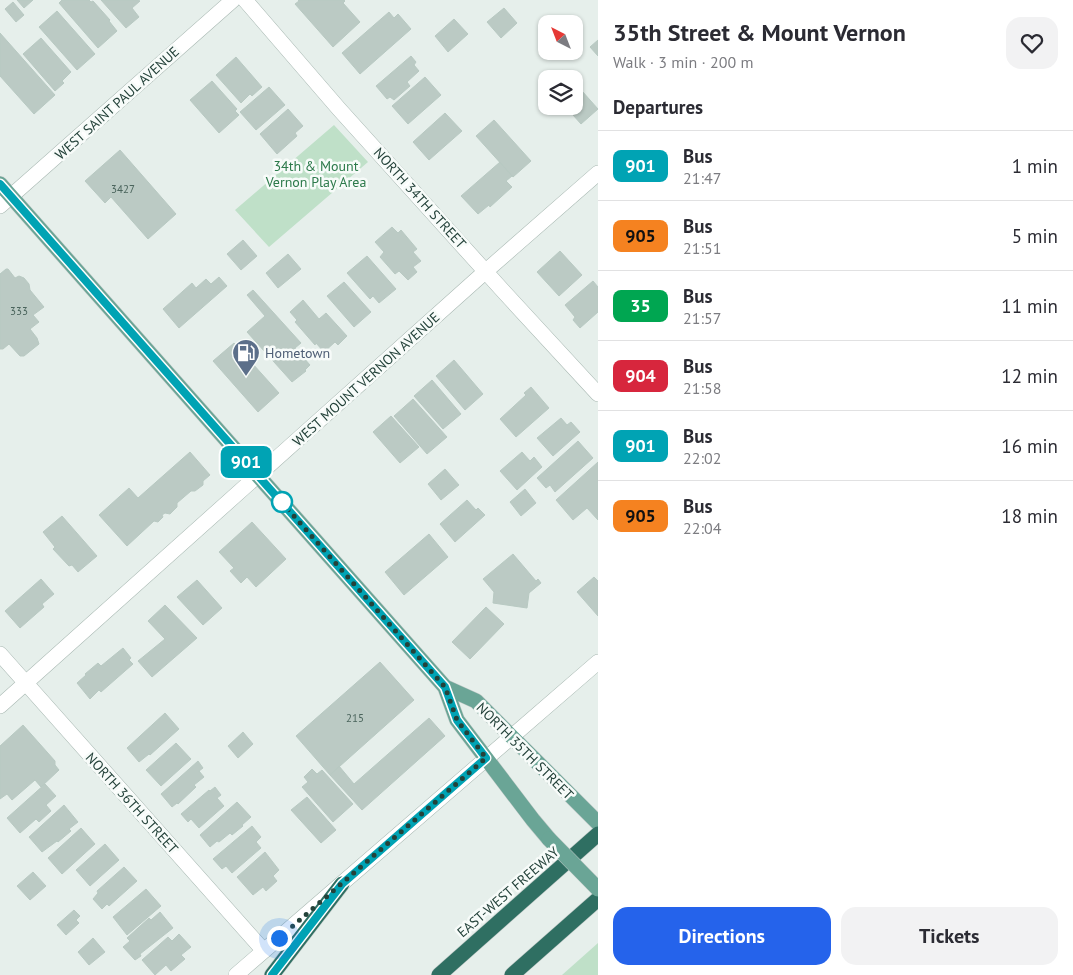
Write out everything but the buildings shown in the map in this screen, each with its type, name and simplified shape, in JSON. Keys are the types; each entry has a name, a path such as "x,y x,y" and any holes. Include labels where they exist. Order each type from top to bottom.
{"highway":[{"name":"EAST-WEST FREEWAY","path":"438,975 598,834"},
{"path":"272,975 342,884"},
{"path":"512,975 598,899"}],"main road":[{"name":"NORTH 35TH STREET","path":"0,184 6,202 258,475 445,687 457,720 533,820 598,889"},
{"name":"NORTH 35TH STREET","path":"445,687 476,701 598,823"}],"street":[{"name":"WEST SAINT PAUL AVENUE","path":"6,202 233,0"},
{"name":"NORTH 34TH STREET","path":"245,0 339,109 598,394"},
{"name":"WEST MOUNT VERNON AVENUE","path":"0,706 598,173"},
{"name":"NORTH 36TH STREET","path":"0,654 264,951"},
{"path":"236,975 598,662"}],"green space":[{"name":"34th & Mount Vernon Play Area","path":"334,125 368,162 269,247 235,210"},
{"path":"598,943 598,975 562,975"}],"bus line":[{"name":"901","path":"0,184 445,687 457,720 486,758 342,884 272,975"}],"place":[{"name":"Hometown","path":"246,377"}],"route":[{"path":"279,938 486,758 457,720 445,687 277,497 282,502"}]}
